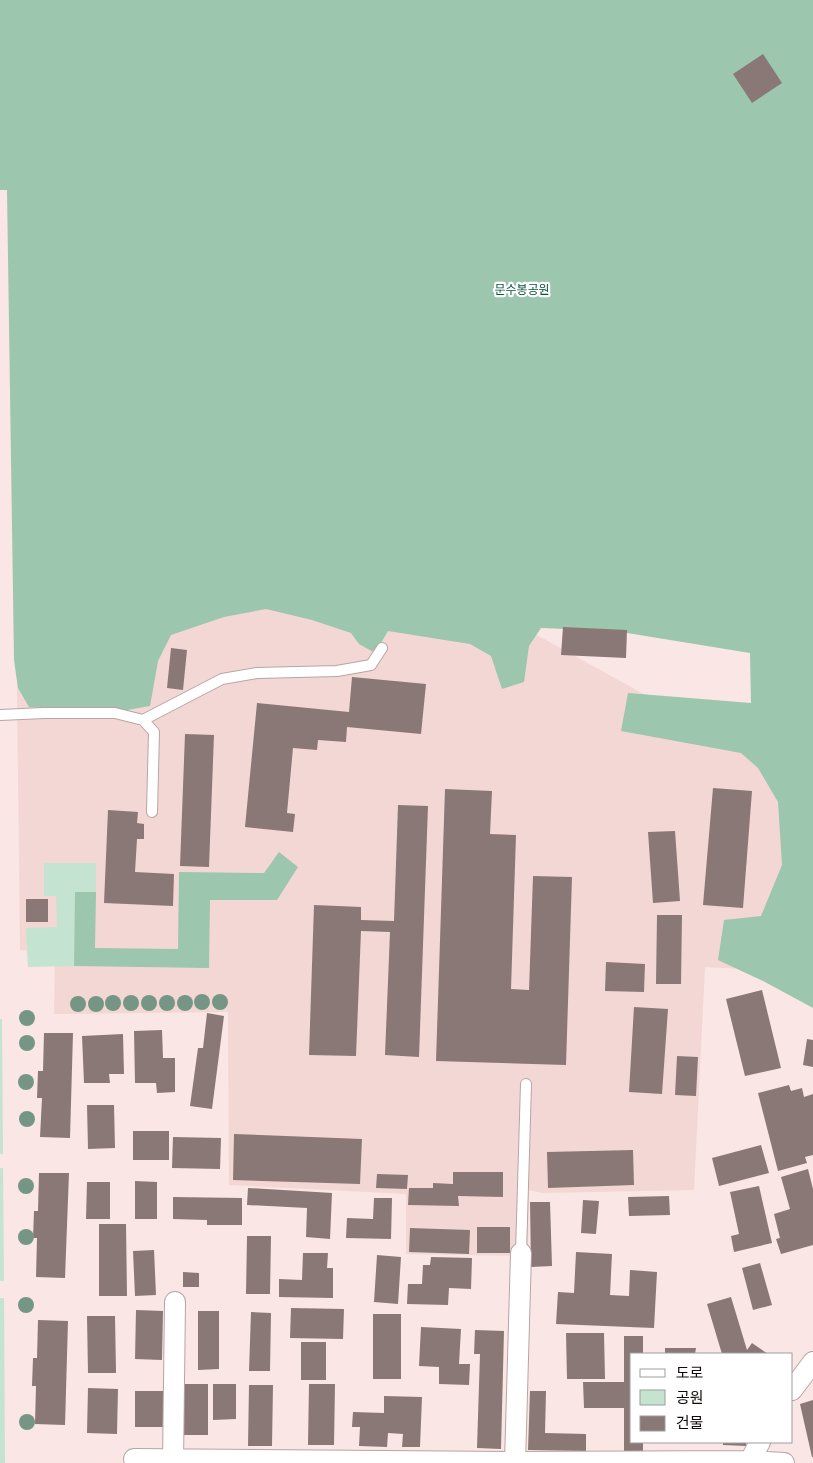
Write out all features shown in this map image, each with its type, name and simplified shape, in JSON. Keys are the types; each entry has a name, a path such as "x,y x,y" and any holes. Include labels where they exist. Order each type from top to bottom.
{"street":[{"path":"515,1463 521,1253"},
{"path":"173,1461 175,1302"},
{"path":"793,1389 813,1362"},
{"path":"750,1461 759,1443"},
{"path":"134,1459 173,1461 515,1463 750,1461 784,1463"}],"lane":[{"path":"143,720 222,678 257,673 337,671 371,665 382,648"},
{"path":"0,715 116,713 143,720 154,732 152,812"},
{"path":"521,1253 526,1084"}],"shaded area":[{"path":"400,559 804,783 793,972 705,967 694,1190 543,1193 529,1190 528,1256 406,1254 406,1194 229,1185 228,1012 54,1014 55,953 20,950 16,602"}],"green space":[{"name":"문수봉공원","path":"0,0 813,0 813,1008 765,982 718,960 724,920 761,916 782,865 778,802 758,768 741,753 621,731 628,693 751,703 750,653 615,631 541,628 529,646 524,682 502,689 491,656 470,644 388,631 375,653 359,644 351,633 312,620 266,609 224,617 171,635 158,661 150,706 110,713 29,707 18,688 14,660 7,190 0,190"},
{"path":"279,852 298,867 277,900 210,900 209,968 74,966 75,892 96,892 95,948 178,949 179,872 264,873"},
{"path":"44,863 96,863 96,892 75,892 74,966 28,967 26,928 57,927 56,896 44,896"},
{"path":"0,1019 2,1019 3,1154 0,1154"},
{"path":"0,1168 3,1168 4,1281 0,1281"},
{"path":"0,1298 4,1298 5,1463 0,1463"}],"building":[{"path":"763,54 782,83 752,103 733,74"},
{"path":"563,627 627,630 626,658 561,655"},
{"path":"171,648 187,650 183,690 167,688"},
{"path":"352,677 426,684 421,734 347,727 346,742 318,740 317,750 293,748 287,813 295,814 293,832 245,827 257,703 349,712"},
{"path":"185,734 214,735 209,867 180,866"},
{"path":"713,788 752,791 743,908 703,905"},
{"path":"445,789 492,791 490,834 516,835 511,989 529,990 533,876 572,877 566,1065 436,1061"},
{"path":"398,805 428,806 419,1057 385,1055 390,932 361,931 356,1056 309,1055 314,905 361,907 361,920 394,921"},
{"path":"108,810 138,812 137,823 144,824 144,839 137,839 135,872 174,874 173,906 104,903"},
{"path":"675,831 680,901 653,903 648,832"},
{"path":"26,899 48,899 48,922 26,922"},
{"path":"657,915 682,915 681,984 656,984"},
{"path":"606,962 645,964 644,992 605,991"},
{"path":"762,990 781,1068 745,1076 726,999"},
{"path":"634,1007 668,1009 662,1094 629,1092"},
{"path":"207,1013 224,1016 212,1109 190,1106 198,1048 203,1048"},
{"path":"162,1030 163,1058 175,1058 175,1092 157,1093 156,1083 135,1083 134,1031"},
{"path":"44,1033 73,1033 70,1138 40,1137 42,1098 37,1098 38,1071 43,1071"},
{"path":"123,1034 124,1074 109,1074 110,1083 84,1083 82,1036"},
{"path":"807,1039 813,1040 813,1067 803,1065"},
{"path":"677,1056 698,1057 696,1096 675,1095"},
{"path":"789,1085 791,1091 802,1088 804,1097 813,1094 813,1155 805,1157 807,1163 778,1171 758,1093"},
{"path":"87,1105 114,1105 115,1148 88,1149"},
{"path":"133,1131 169,1131 169,1160 133,1160"},
{"path":"234,1134 362,1139 360,1184 233,1180"},
{"path":"173,1137 221,1138 220,1169 172,1168"},
{"path":"761,1145 769,1173 719,1186 712,1158"},
{"path":"633,1150 634,1185 548,1188 547,1152"},
{"path":"808,1169 813,1189 813,1245 781,1254 776,1239 780,1238 774,1214 790,1209 781,1177"},
{"path":"453,1172 503,1172 503,1197 458,1196 459,1206 408,1205 409,1188 433,1188 433,1183 453,1184"},
{"path":"39,1173 69,1173 65,1278 36,1277 37,1238 33,1238 34,1211 38,1211"},
{"path":"377,1174 408,1175 407,1189 376,1188"},
{"path":"135,1181 157,1182 157,1219 135,1219"},
{"path":"87,1182 110,1182 110,1219 86,1219"},
{"path":"759,1186 772,1243 734,1252 731,1236 739,1234 730,1192"},
{"path":"248,1188 332,1193 330,1239 306,1237 307,1208 247,1205"},
{"path":"669,1196 670,1215 629,1216 628,1197"},
{"path":"173,1197 242,1198 242,1225 207,1225 207,1220 173,1219"},
{"path":"374,1198 392,1198 391,1239 346,1238 347,1218 373,1219"},
{"path":"583,1200 599,1201 596,1234 581,1233"},
{"path":"530,1202 550,1202 552,1266 531,1267"},
{"path":"99,1224 126,1224 127,1296 99,1296"},
{"path":"477,1227 510,1227 510,1253 477,1253"},
{"path":"410,1228 470,1230 469,1254 409,1252"},
{"path":"247,1236 271,1236 270,1294 246,1294"},
{"path":"154,1250 156,1295 135,1296 133,1251"},
{"path":"576,1252 612,1254 610,1295 629,1296 630,1270 657,1272 654,1328 556,1324 558,1292 574,1293"},
{"path":"303,1253 328,1253 327,1268 333,1268 333,1298 279,1297 279,1279 302,1280"},
{"path":"377,1255 401,1257 398,1304 374,1302"},
{"path":"431,1257 472,1258 471,1289 449,1288 448,1305 407,1304 408,1284 422,1284 423,1265 430,1265"},
{"path":"760,1263 772,1305 753,1310 742,1268"},
{"path":"183,1272 199,1273 199,1287 183,1287"},
{"path":"731,1297 747,1350 752,1343 767,1353 722,1353 707,1304"},
{"path":"291,1308 344,1309 343,1339 290,1338"},
{"path":"136,1310 163,1311 162,1360 135,1359"},
{"path":"198,1311 219,1311 219,1369 198,1370"},
{"path":"251,1312 271,1313 270,1371 249,1371"},
{"path":"373,1314 401,1314 401,1379 373,1379"},
{"path":"87,1316 115,1316 116,1373 88,1373"},
{"path":"38,1320 68,1321 65,1425 35,1424 36,1386 32,1386 33,1358 37,1358"},
{"path":"421,1327 461,1329 459,1364 470,1364 469,1385 439,1384 439,1367 419,1366"},
{"path":"475,1330 504,1331 501,1449 477,1448 480,1354 474,1354"},
{"path":"566,1333 604,1333 605,1379 567,1379"},
{"path":"624,1336 643,1336 643,1353 630,1353 630,1443 643,1443 643,1451 624,1451 624,1408 584,1408 583,1382 624,1382"},
{"path":"301,1342 326,1342 326,1380 301,1380"},
{"path":"665,1348 696,1348 695,1353 665,1353"},
{"path":"182,1384 208,1384 208,1435 183,1435"},
{"path":"213,1384 236,1384 236,1419 213,1420"},
{"path":"309,1384 335,1384 334,1445 308,1445"},
{"path":"249,1385 273,1385 272,1446 248,1446"},
{"path":"88,1388 118,1389 117,1434 87,1433"},
{"path":"135,1391 164,1391 164,1427 135,1427"},
{"path":"530,1391 546,1391 545,1433 586,1434 586,1451 528,1450"},
{"path":"384,1396 422,1397 420,1447 402,1447 403,1434 388,1433 387,1447 359,1446 360,1427 352,1427 353,1412 384,1413"},
{"path":"813,1400 813,1457 812,1457 800,1404"},
{"path":"723,1443 746,1443 746,1446 723,1445"}]}
